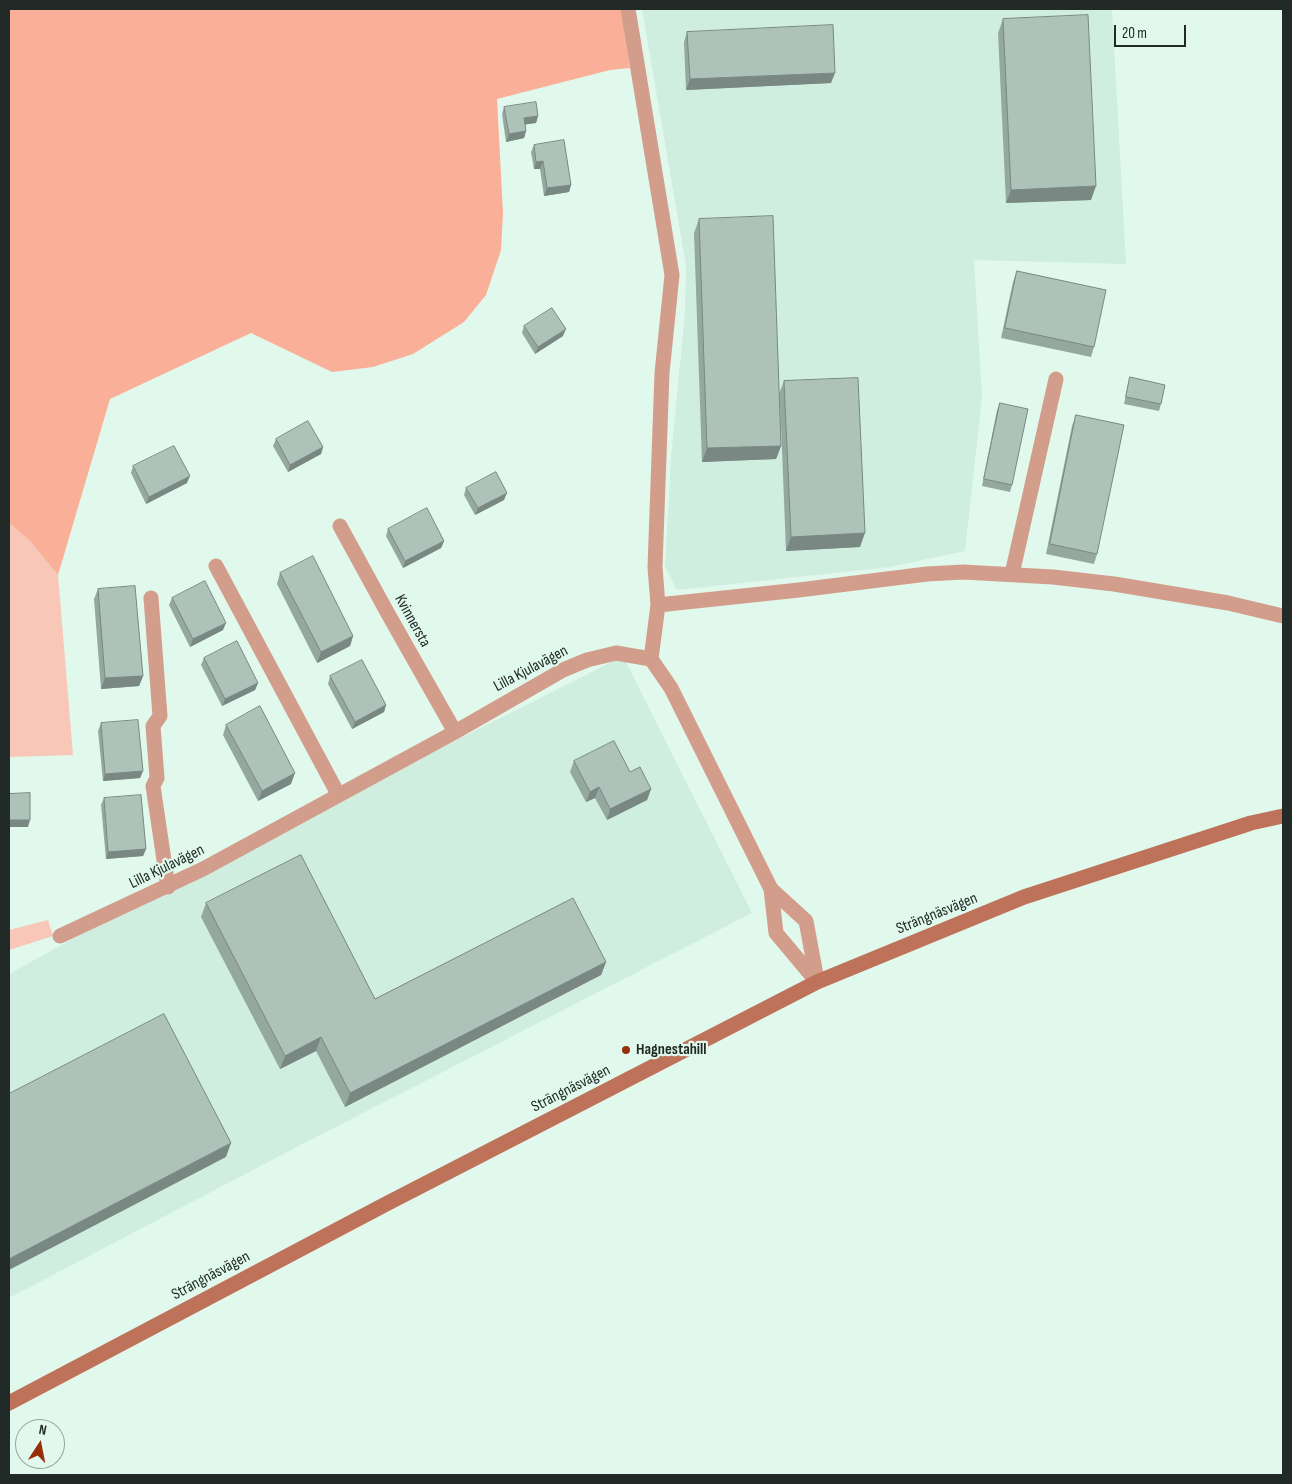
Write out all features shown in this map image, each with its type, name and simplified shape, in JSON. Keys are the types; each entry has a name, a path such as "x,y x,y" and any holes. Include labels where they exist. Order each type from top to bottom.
{"main road":[{"name":"Strängnäsvägen","path":"9,1403 395,1199 817,982 1024,897 1252,823 1283,816"}],"street":[{"path":"628,9 672,275 662,373 655,567 658,604 651,659 671,688 771,889 776,933 817,982"},
{"path":"1012,574 1056,379"},
{"name":"Kvinnersta","path":"340,526 386,612 455,732"},
{"path":"216,566 338,794"},
{"path":"658,604 799,590 927,574 963,572 1052,576 1114,584 1228,603 1283,616"},
{"path":"151,598 160,716 154,726 156,778 153,786 168,886"},
{"name":"Lilla Kjulavägen","path":"60,936 204,869 338,794 455,732 563,670 587,660 616,653 651,659"},
{"path":"771,889 806,921 817,982"}],"shaded area":[{"path":"9,9 621,9 630,68 610,70 497,99 503,213 501,250 486,295 464,322 413,354 373,367 332,372 251,333 110,399 58,575 29,540 9,523"},
{"path":"642,9 1112,9 1126,264 974,260 982,397 965,551 890,567 677,590 665,567 671,458 685,312 686,266"},
{"path":"9,523 29,540 58,575 73,755 9,757"},
{"path":"623,656 752,913 289,1151 9,1298 9,974 168,886"},
{"path":"48,920 53,936 9,950 9,930"}],"building":[{"path":"1088,15 1096,186 1011,190 1003,19"},
{"path":"833,25 835,73 690,79 687,32"},
{"path":"536,102 538,116 524,118 526,131 509,134 504,107"},
{"path":"564,140 571,185 547,188 543,161 536,162 534,145"},
{"path":"773,216 781,446 707,448 699,219"},
{"path":"1017,271 1106,290 1094,347 1005,328"},
{"path":"552,308 566,329 538,347 524,326"},
{"path":"1130,377 1165,385 1161,404 1126,397"},
{"path":"858,378 865,533 791,537 784,381"},
{"path":"1000,403 1028,409 1012,485 984,479"},
{"path":"1076,415 1124,425 1097,554 1050,544"},
{"path":"308,421 323,447 290,465 276,439"},
{"path":"174,446 190,476 149,497 133,466"},
{"path":"496,472 507,493 478,508 466,488"},
{"path":"427,508 444,541 405,561 388,529"},
{"path":"313,556 353,636 321,652 280,573"},
{"path":"205,581 226,623 193,639 172,598"},
{"path":"135,586 143,676 105,678 98,589"},
{"path":"237,641 258,683 225,699 204,658"},
{"path":"362,660 386,705 355,722 330,676"},
{"path":"260,706 295,773 262,791 226,725"},
{"path":"138,720 143,771 105,774 101,723"},
{"path":"614,741 630,772 640,767 651,789 610,809 599,787 590,792 574,761"},
{"path":"30,793 30,820 9,820 9,794"},
{"path":"141,795 146,849 108,852 104,798"},
{"path":"301,855 375,999 573,898 606,962 350,1093 321,1037 285,1056 206,903"},
{"path":"164,1014 231,1143 9,1259 9,1094"}],"place":[{"name":"Hagnestahill","path":"626,1050"}]}
